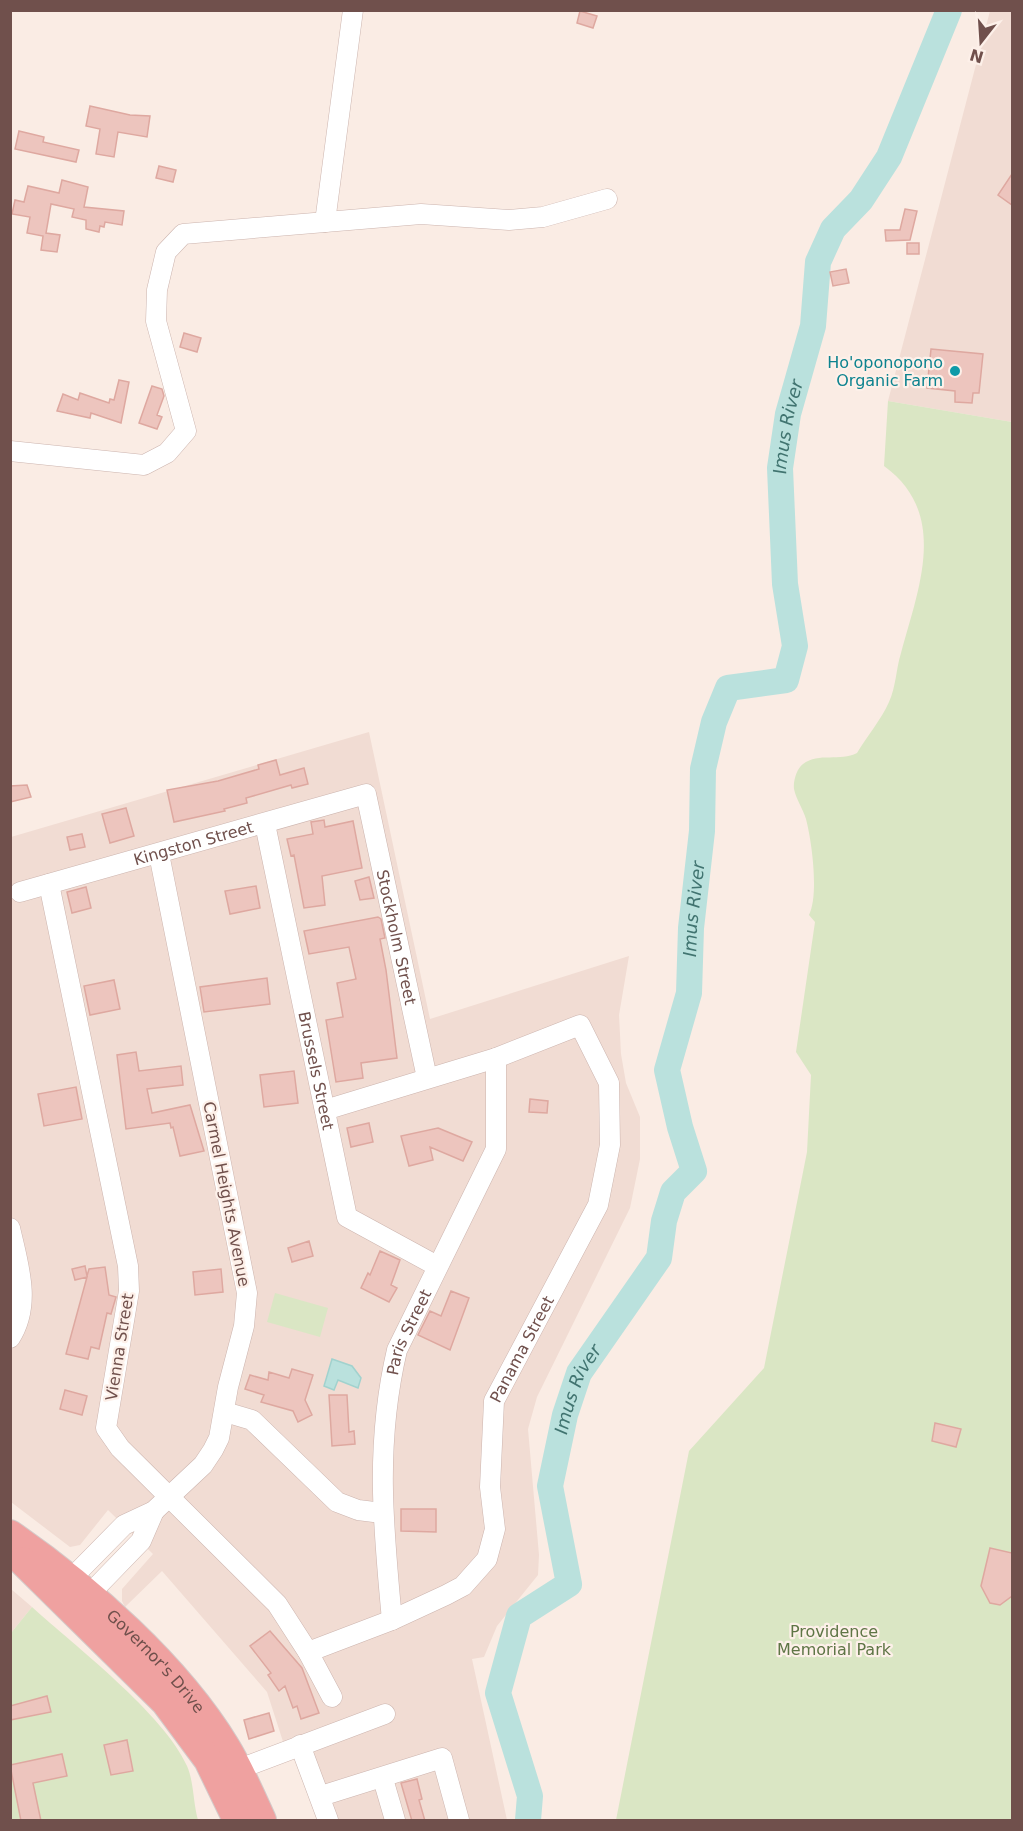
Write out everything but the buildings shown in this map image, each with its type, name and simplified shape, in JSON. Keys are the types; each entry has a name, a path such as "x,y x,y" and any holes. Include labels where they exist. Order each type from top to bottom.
{"highway":[{"name":"Governor's Drive","path":"10,1534 72,1595 172,1710 208,1760 237,1821"},
{"name":"Governor's Drive","path":"10,1553 72,1595 161,1664 195,1702 239,1769 262,1821"}],"street":[{"path":"325,222 353,10"},
{"path":"10,451 144,465 167,453 186,431 156,321 157,290 166,252 183,234 421,214 509,220 543,217 607,199"},
{"name":"Kingston Street","path":"20,892 366,794"},
{"name":"Stockholm Street","path":"366,794 428,1078"},
{"name":"Brussels Street","path":"265,824 347,1217 437,1266"},
{"name":"Carmel Heights Avenue","path":"72,1595 124,1525 154,1511 203,1465 213,1450 219,1438 225,1413 228,1387 244,1326 248,1293 159,854"},
{"name":"Vienna Street","path":"49,884 128,1266 129,1291 106,1428 120,1448 277,1604 308,1652 332,1697"},
{"name":"Panama Street","path":"308,1652 392,1620 463,1586 487,1559 492,1548 495,1529 490,1487 494,1401 598,1205 610,1145 609,1083 580,1025 496,1058"},
{"path":"325,1110 496,1058"},
{"name":"Paris Street","path":"392,1620 382,1513 383,1421 390,1380 397,1350 496,1149 496,1058"},
{"path":"10,1228 23,1298 20,1324 10,1338"},
{"path":"225,1413 252,1420 337,1502 358,1510 382,1513"},
{"path":"239,1769 385,1714"},
{"path":"300,1745 321,1796 328,1821"},
{"path":"321,1796 383,1779 442,1758 459,1821"},
{"path":"383,1779 395,1821"}],"shaded area":[{"path":"990,11 1012,11 1012,422 888,401"},
{"path":"369,732 430,1019 629,956 619,1015 621,1054 626,1083 640,1117 640,1159 630,1208 537,1397 528,1429 539,1555 538,1575 497,1626 484,1657 472,1659 507,1820 321,1820 294,1756 288,1757 267,1692 162,1571 125,1607 122,1601 122,1589 153,1554 108,1510 80,1545 70,1547 11,1502 11,837"},
{"path":"11,1589 32,1607 11,1633"}],"green space":[{"name":"Providence Memorial Park","path":"888,401 1012,422 1012,1820 616,1820 689,1451 764,1368 807,1152 811,1075 796,1052 815,922 809,915 814,895 814,882 808,829 805,815 795,793 795,779 801,766 809,760 844,757 857,753 882,715 893,690 920,578 924,553 923,529 917,506 904,485 884,466"},
{"path":"275,1293 328,1308 320,1337 267,1322"},
{"path":"32,1607 139,1703 176,1746 191,1779 198,1820 11,1820 11,1633"}],"water":[{"path":"332,1359 352,1366 361,1378 358,1388 338,1380 334,1390 324,1386"}],"waterway":[{"name":"Imus River","path":"528,1820 530,1796 498,1693 519,1616 569,1584 550,1486 565,1415 579,1373 659,1258 664,1221 673,1192 694,1171 680,1127 667,1070 689,993 691,928 702,831 703,769 714,722 728,688 786,680 795,646 785,584 780,468 788,414 813,326 818,262 833,229 861,200 889,157 949,10"}],"place":[{"name":"Ho'oponopono Organic Farm","path":"955,371"}]}
